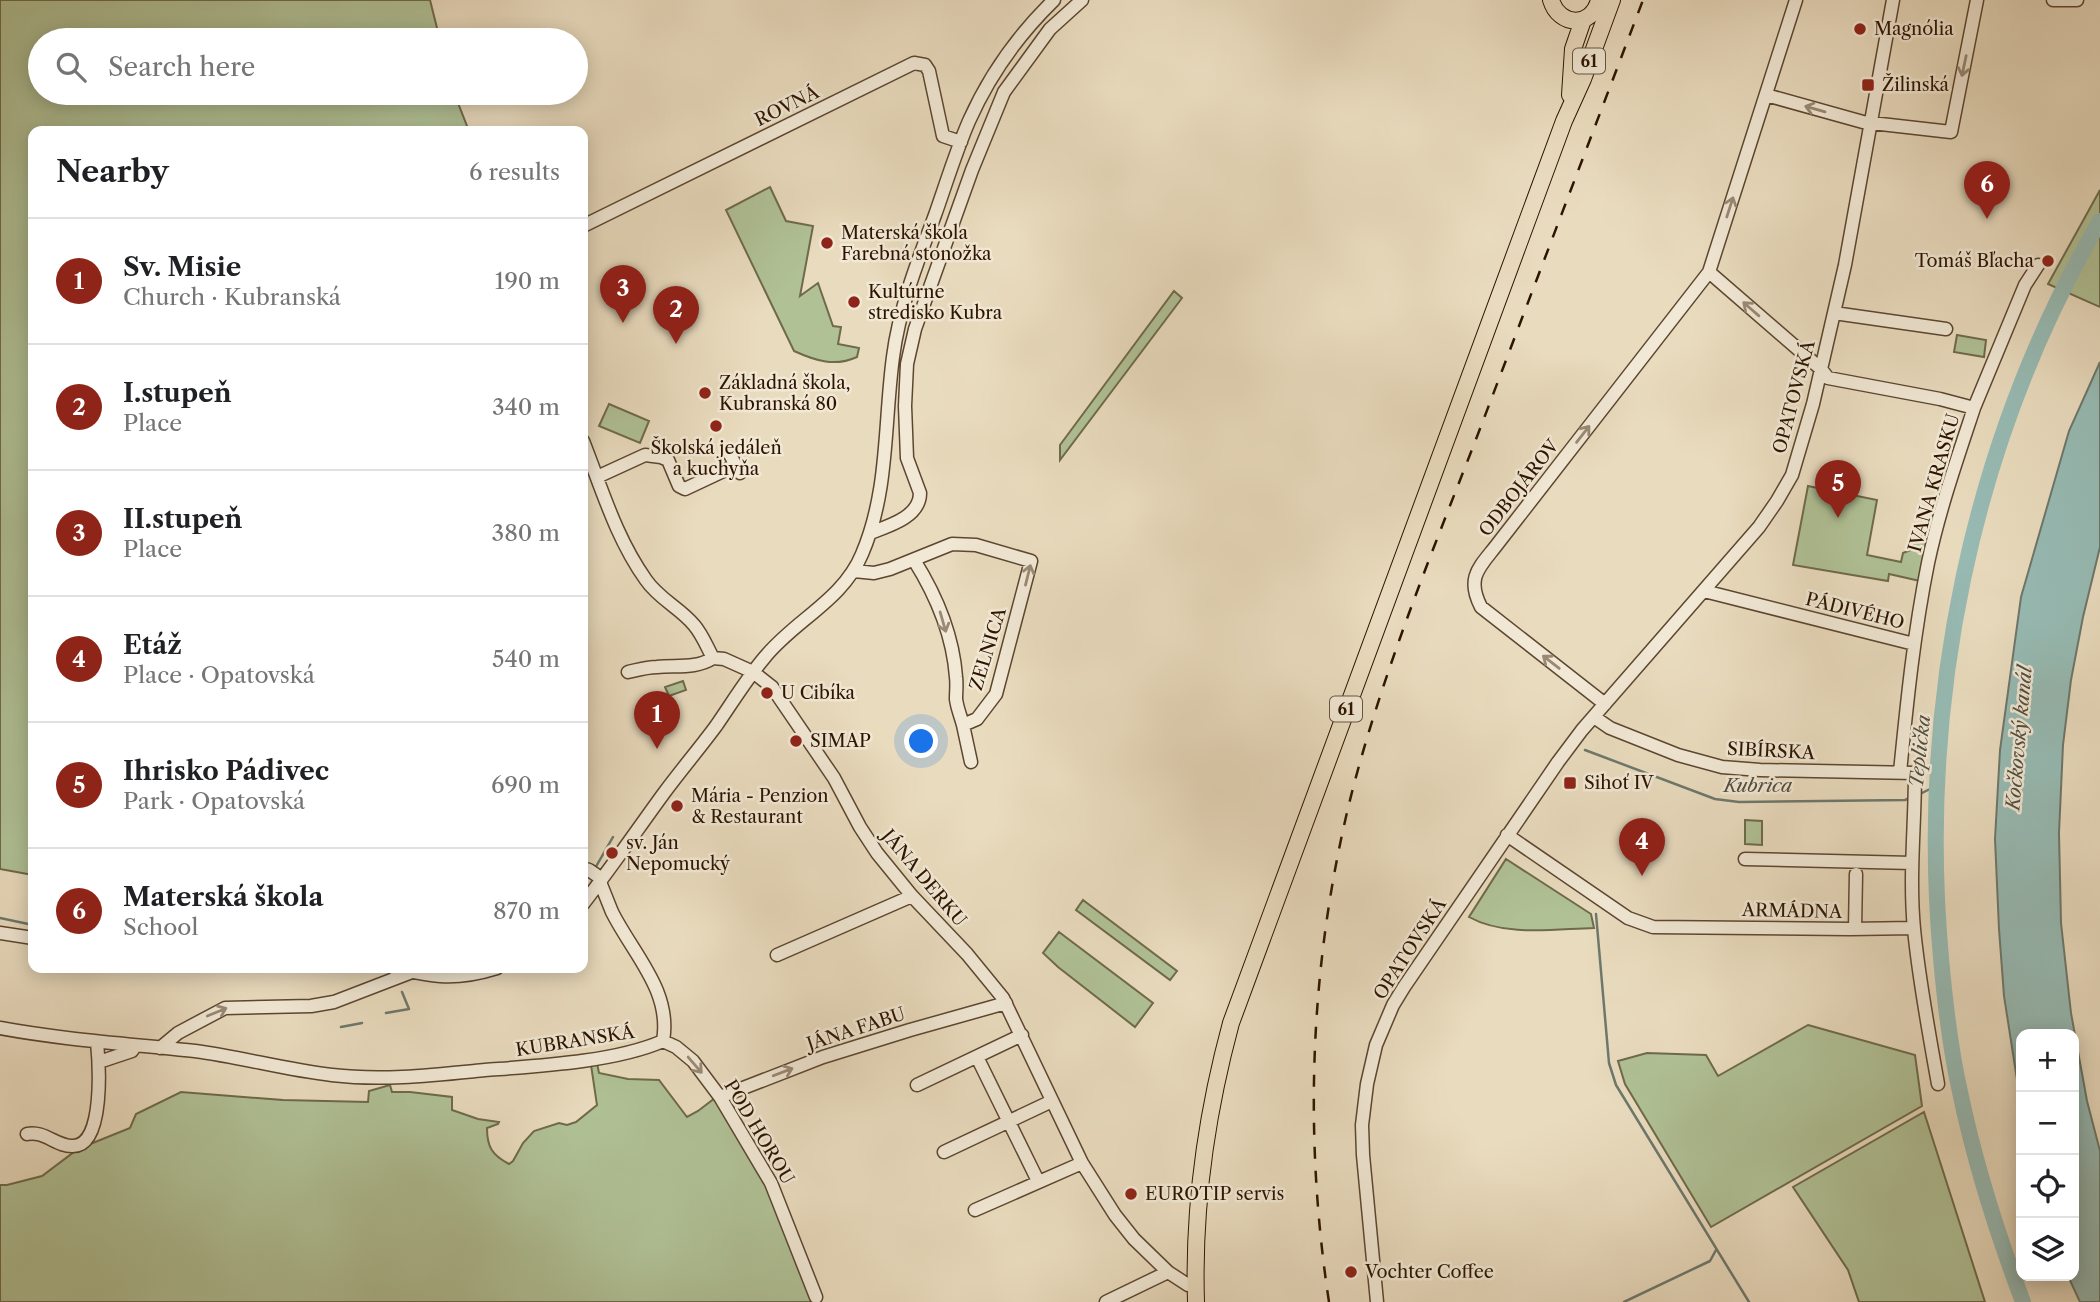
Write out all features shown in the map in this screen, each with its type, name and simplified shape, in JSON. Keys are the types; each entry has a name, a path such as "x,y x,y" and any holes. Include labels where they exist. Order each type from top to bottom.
{"main road":[{"name":"61","path":"1551,0 1554,8 1564,18 1573,49"},
{"name":"61","path":"1564,121 1572,84 1573,49 1583,20 1594,12 1599,0"},
{"name":"61","path":"1196,1302 1198,1201 1202,1157 1231,1023 1564,121 1583,79 1612,0"},
{"path":"1564,18 1583,20"}],"street":[{"path":"663,1041 666,1026 662,1002 594,875 773,647 841,589 854,571 876,513 885,458 893,352 925,241 961,142 988,83 1037,17 1054,0"},
{"path":"870,533 901,520 919,503 920,493 907,458 907,364 915,329 972,170 1004,92 1050,29 1082,0"},
{"path":"1709,272 1796,0"},
{"name":"OPATOVSKÁ","path":"1377,1302 1363,1140 1365,1097 1373,1056 1383,1027 1404,987 1569,747 1759,527 1791,475 1802,443 1845,265 1893,0"},
{"path":"1766,95 1870,123 1951,132 1977,0"},
{"path":"2053,0 2077,0"},
{"path":"1037,17 1050,29"},
{"name":"ROVNÁ","path":"588,224 914,63 925,65 929,72 943,136 961,142"},
{"path":"988,83 1004,92"},
{"path":"954,163 972,170"},
{"path":"925,241 944,247"},
{"path":"1974,408 2025,285 2038,265"},
{"name":"IVANA KRASKU","path":"1709,272 1828,378 1974,408 1948,486 1933,543 1914,644"},
{"name":"ODBOJÁROV","path":"1605,704 1481,607 1475,595 1474,577 1709,272"},
{"path":"1834,313 1946,328"},
{"path":"899,324 915,329"},
{"path":"888,405 905,406"},
{"path":"597,477 645,455 661,457 668,460 679,486 685,489 738,469 728,451"},
{"path":"588,454 616,528 635,564 657,594 693,624 713,658"},
{"path":"885,458 907,458"},
{"name":"ZELNICA","path":"854,571 874,573 951,544 975,544 1031,561 996,694 977,719 963,725 956,701 956,677 951,651 941,612 931,587 914,560"},
{"name":"PÁDIVÉHO","path":"1704,591 1914,644 1900,772"},
{"path":"628,672 686,666 708,662 713,658 724,659 754,672"},
{"name":"JÁNA DERKU","path":"754,672 772,687 834,778 860,828 912,896 981,970 1006,1003 1082,1163 1106,1202 1134,1239 1168,1272 1188,1285 1196,1284"},
{"name":"SIBÍRSKA","path":"1594,717 1610,727 1678,755 1722,767 1900,772 1915,779 1912,863"},
{"path":"963,725 971,762"},
{"name":"ARMÁDNA","path":"1507,835 1628,918 1653,928 1914,928"},
{"path":"1745,859 1912,863 1914,928 1938,1084"},
{"path":"1855,929 1856,874"},
{"path":"777,955 912,896"},
{"path":"0,933 28,936"},
{"path":"160,1048 178,1033 225,1008 311,1006 334,1002 410,973"},
{"path":"418,973 448,978 478,973"},
{"name":"JÁNA FABU","path":"720,1097 823,1057 1006,1003"},
{"name":"KUBRANSKÁ","path":"0,1028 97,1042 198,1052 318,1073 372,1079 570,1062 621,1054 663,1041"},
{"path":"917,1085 1022,1035"},
{"name":"POD HOROU","path":"663,1041 694,1061 720,1097 771,1183 816,1297"},
{"path":"27,1134 42,1135 74,1146 84,1141 94,1126 99,1062 97,1042"},
{"path":"99,1062 132,1051 135,1046"},
{"path":"977,1057 1038,1181"},
{"path":"944,1152 1052,1101"},
{"path":"975,1210 1082,1163"},
{"path":"1107,1302 1168,1272"}],"green space":[{"path":"0,0 430,0 437,28 28,28 28,105 459,105 467,126 28,126 28,874 0,869"},
{"path":"770,187 786,221 813,226 800,296 818,283 833,326 841,327 838,344 859,348 857,357 841,362 826,362 794,351 726,210"},
{"path":"2100,190 2100,307 2048,284"},
{"path":"1174,291 1182,298 1060,460 1060,445"},
{"path":"1957,335 1986,340 1984,357 1954,352"},
{"path":"609,404 649,421 640,443 599,426"},
{"path":"1808,486 1877,500 1867,555 1901,562 1903,553 1913,549 1916,535 1929,538 1920,581 1889,574 1888,581 1793,565"},
{"path":"683,681 686,690 669,696 665,687"},
{"path":"1745,820 1762,821 1762,845 1745,844"},
{"path":"1506,859 1591,914 1594,928 1514,930 1469,917"},
{"path":"1083,900 1177,971 1170,980 1076,910"},
{"path":"1059,932 1153,1003 1135,1027 1043,953"},
{"path":"1808,1025 1915,1055 1922,1106 1711,1227 1625,1084 1618,1061 1647,1053 1706,1055 1718,1076"},
{"path":"597,1063 599,1073 628,1079 659,1080 687,1117 715,1098 764,1176 815,1302 0,1302 0,1185 42,1176 78,1149 130,1128 136,1114 181,1092 283,1100 368,1102 369,1091 390,1085 392,1092 452,1097 452,1110 478,1119 499,1122 487,1128 488,1140 495,1154 509,1164 534,1131 559,1123 567,1125 576,1122 597,1105 591,1065"},
{"path":"1924,1112 1985,1302 1859,1302 1848,1270 1793,1187"}],"water":[{"name":"Kočkovský kanál","path":"2100,362 2100,547 2071,680 2063,745 2059,833 2061,923 2074,1029 2016,1029 2016,1073 2004,996 1999,929 1995,839 2000,750 2021,597 2069,431"},
{"path":"2079,1057 2100,1151 2100,1302 2080,1302 2070,1281 2079,1281"}],"waterway":[{"name":"Teplička","path":"2023,1302 1980,1172 1956,1075 1941,958 1936,862 1938,767 1947,671 1964,577 1987,484 2017,394 2055,306 2100,221"},
{"name":"Kubrica","path":"1585,750 1715,799 1739,802 1905,800 1912,797"},
{"name":"Kubrica","path":"1918,795 1936,786"},
{"name":"Kubrica","path":"594,870 613,837"},
{"path":"1596,914 1609,1063 1616,1085 1749,1302"},
{"name":"Kubrica","path":"0,918 28,924"},
{"path":"386,1013 409,1009 402,992"},
{"path":"341,1027 362,1023"},
{"path":"1624,1302 1710,1261 1716,1250"}],"railway":[{"path":"1329,1302 1316,1173 1315,1044 1327,915 1353,788 1411,609 1643,0"}],"place":[{"name":"Magnólia","path":"1860,29"},
{"name":"Žilinská","path":"1868,85"},
{"name":"Materská škola","path":"1987,219"},
{"name":"Materská škola Farebná stonožka","path":"827,243"},
{"name":"Tomáš Bľacha","path":"2048,261"},
{"name":"Kultúrne stredisko Kubra","path":"854,302"},
{"name":"II.stupeň","path":"623,323"},
{"name":"I.stupeň","path":"676,344"},
{"name":"Základná škola, Kubranská 80","path":"705,393"},
{"name":"Školská jedáleň a kuchyňa","path":"716,426"},
{"name":"Ihrisko Pádivec","path":"1838,518"},
{"name":"U Cibíka","path":"767,693"},
{"name":"SIMAP","path":"796,741"},
{"name":"Sv. Misie","path":"657,749"},
{"name":"Sihoť IV","path":"1570,783"},
{"name":"Mária - Penzion & Restaurant","path":"677,806"},
{"name":"sv. Ján Nepomucký","path":"612,853"},
{"name":"Etáž","path":"1642,876"},
{"name":"EUROTIP servis","path":"1131,1194"},
{"name":"Vochter Coffee","path":"1351,1272"}]}
